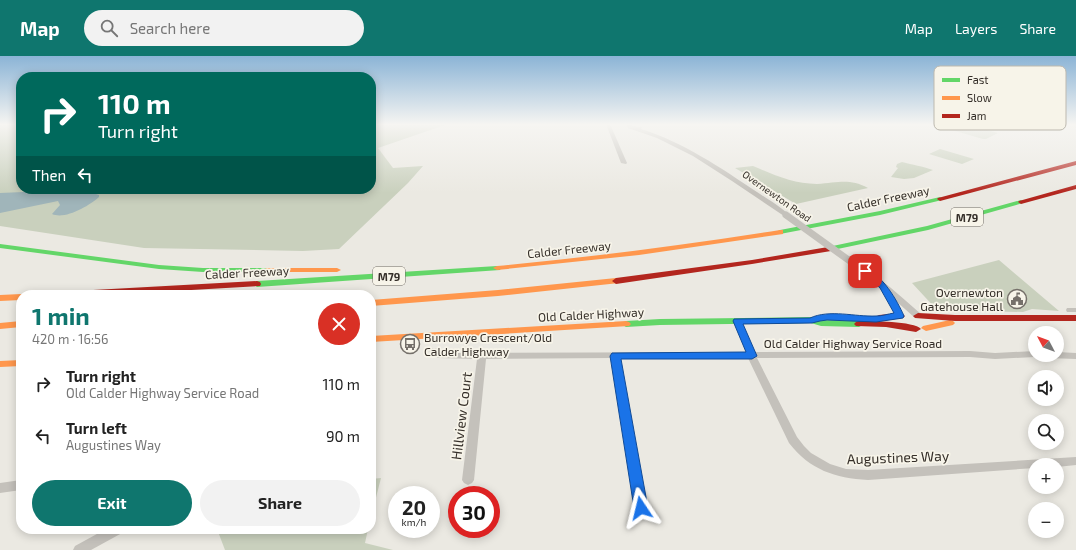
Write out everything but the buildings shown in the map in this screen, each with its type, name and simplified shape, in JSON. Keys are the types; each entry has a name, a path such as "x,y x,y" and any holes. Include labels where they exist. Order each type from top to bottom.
{"main road":[{"name":"Calder Freeway","path":"148,290 367,278 491,269 600,257 720,241 884,212 1076,164"},
{"name":"M79","path":"376,303 557,288 660,276 750,262 900,234 1076,187"},
{"path":"0,246 151,266 250,271 338,270 457,265 582,256 720,241"},
{"path":"0,298 16,297"},
{"name":"Old Calder Highway","path":"376,339 660,322 812,320 818,318 876,319 907,313 918,315"},
{"path":"900,315 900,320 902,323 916,329"},
{"path":"918,315 955,318 1076,318"},
{"path":"918,315 927,322 928,326 926,328 955,322 1076,324"},
{"name":"Old Calder Highway","path":"812,320 821,323 886,324 916,329 926,328"},
{"path":"0,326 16,324"},
{"path":"0,364 16,363"}],"street":[{"path":"617,147 624,164"},
{"name":"Overnewton Road","path":"677,147 716,168 786,214 883,286 918,315"},
{"name":"Overnewton Road","path":"883,286 900,315"},
{"name":"Augustines Way","path":"737,321 792,440 806,456 833,471 854,475 868,475 1076,461"},
{"name":"Old Calder Highway Service Road","path":"433,350 438,355 444,356 970,354 995,356 1028,354"},
{"name":"Hillview Court","path":"468,480 482,356"},
{"path":"615,356 641,508"},
{"path":"1064,356 1076,356"},
{"path":"0,488 16,486"},
{"path":"79,550 109,534"}],"green space":[{"path":"0,147 16,147 16,194 376,194 376,147 381,147 378,148 393,168 423,166 408,183 339,249 303,251 144,248 0,226"},
{"path":"940,149 974,159 962,164 929,154"},
{"path":"902,162 933,170 914,178 904,179 891,177 898,168 896,167 897,164"},
{"path":"753,166 792,181 809,184 849,182 868,188 796,204 735,168"},
{"path":"999,260 1059,311 1032,309 1023,312 937,310 912,283"},
{"path":"376,478 381,478 376,498"},
{"path":"219,534 367,534 365,543 393,550 225,550"}],"shaded area":[{"path":"0,193 96,194 99,195 99,197 83,208 70,214 52,214 60,205 58,201 0,213"}],"traffic: fast":[{"path":"780,232 880,213 940,199"},
{"path":"828,249 928,228 1021,202"},
{"path":"0,246 159,267 203,270 269,270"},
{"path":"257,284 497,268"},
{"path":"626,324 660,322 812,320 821,323 859,324"}],"traffic: slow":[{"path":"497,268 639,253 780,232"},
{"path":"269,270 337,270"},
{"path":"376,303 498,293 616,281"},
{"path":"0,298 16,297"},
{"path":"926,328 950,323"},
{"path":"0,326 16,324"},
{"path":"376,339 626,324"},
{"path":"0,364 16,363"}],"traffic: jam":[{"path":"940,199 1076,163"},
{"path":"1021,202 1076,187"},
{"path":"616,281 752,262 828,249"},
{"path":"148,290 257,284"},
{"path":"879,318 900,316"},
{"path":"918,316 955,318 1076,318"},
{"path":"859,324 886,324 916,329"}],"place":[{"name":"Overnewton Gatehouse Hall","path":"1017,299"},
{"name":"Burrowye Crescent/Old Calder Highway","path":"410,344"}],"route":[{"path":"641,508 615,356 752,356 737,321 812,320 818,318 835,317 876,319 890,316 900,316 883,286 865,271"}]}
